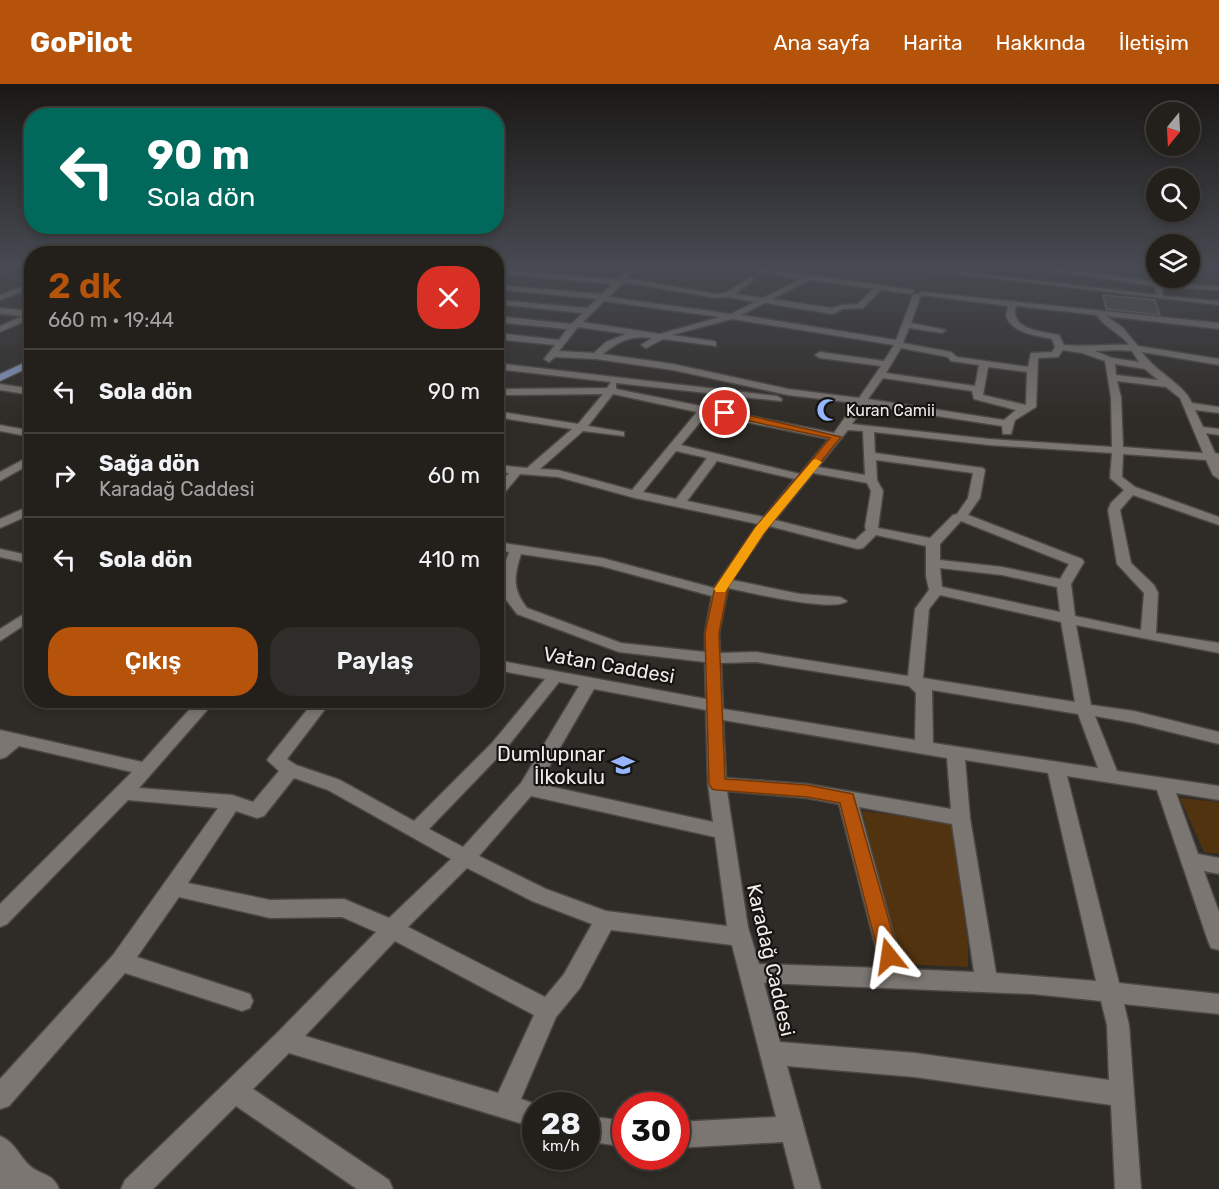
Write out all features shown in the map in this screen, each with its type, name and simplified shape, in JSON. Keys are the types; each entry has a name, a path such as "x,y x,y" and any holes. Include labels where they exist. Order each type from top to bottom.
{"main road":[{"path":"0,369 24,357"},
{"path":"0,378 24,366"}],"street":[{"path":"0,329 24,319"},
{"path":"531,370 554,356 581,319"},
{"path":"685,319 708,323"},
{"path":"646,345 664,335 724,319"},
{"path":"748,319 935,351 951,355 954,359 1032,370"},
{"name":"Karadağ Caddesi","path":"808,1189 741,937 717,784 712,633 722,589 767,522 840,432 883,370 898,344 907,319"},
{"path":"1011,319 1034,334 1056,338 1060,346"},
{"path":"1103,319 1119,329 1138,350 1149,368 1184,397 1190,406 1197,429 1216,465"},
{"path":"1154,319 1219,326"},
{"path":"504,320 639,332 713,344"},
{"path":"904,325 942,330"},
{"path":"596,356 609,344 639,332"},
{"path":"504,337 562,343"},
{"path":"1060,346 1084,350 1110,360 1149,368"},
{"path":"1008,444 1007,424 1013,414 1031,407 1034,355 1055,355 1060,346"},
{"path":"1084,350 1098,347 1138,350 1219,362"},
{"path":"820,355 977,389"},
{"path":"554,356 596,356 673,367 805,398"},
{"path":"554,356 554,372"},
{"path":"1110,360 1118,452 1116,478 1131,490 1219,521"},
{"path":"530,471 581,427 611,391 613,379 628,361"},
{"path":"984,364 977,389 978,397 1024,409"},
{"path":"504,369 554,372 805,398 1007,424"},
{"path":"1113,378 1168,384"},
{"path":"0,387 24,391"},
{"path":"504,392 611,391 840,432 868,429 1008,444 1118,452 1216,465"},
{"path":"1190,406 1219,410"},
{"path":"634,494 705,409"},
{"path":"504,415 620,434"},
{"path":"0,428 24,432"},
{"path":"868,429 871,480 877,491 871,527 873,531"},
{"path":"1197,429 1219,432"},
{"path":"673,447 807,473 871,480"},
{"path":"679,504 715,456"},
{"path":"869,456 979,470 974,498 961,517 957,518 933,543 933,576 936,590 922,609 915,684"},
{"path":"0,477 24,462"},
{"path":"0,464 24,468"},
{"path":"504,469 558,474 634,494 767,522 858,545 873,531"},
{"path":"504,485 517,470"},
{"path":"1131,490 1114,510 1124,564 1149,588 1148,636"},
{"path":"0,524 24,513"},
{"path":"961,517 1077,562 1064,584 1068,619 1084,709 1111,778"},
{"path":"873,531 933,543"},
{"path":"504,548 602,562 722,589 840,601"},
{"path":"504,584 516,550"},
{"path":"0,553 24,558"},
{"path":"934,563 1002,571 1064,584"},
{"path":"504,588 522,611 619,647 713,658 756,657 1134,717 1219,738"},
{"path":"936,590 1148,636 1219,648"},
{"path":"0,636 24,619"},
{"name":"Vatan Caddesi","path":"504,667 924,748 1219,793"},
{"path":"416,831 498,747 555,677"},
{"path":"134,1189 285,1041 392,929 465,858 527,788 589,683"},
{"path":"915,684 924,691 924,748"},
{"path":"0,918 124,793 201,708"},
{"path":"318,708 276,760 290,770 334,785 465,858 539,896 605,920 741,937"},
{"path":"0,753 8,738 145,769"},
{"path":"955,752 961,818 987,983"},
{"path":"1056,768 1112,991 1118,1025 1128,1189"},
{"path":"124,793 180,800 232,802 257,811 290,770"},
{"path":"717,784 807,791 961,818"},
{"path":"1164,785 1219,941"},
{"path":"527,788 724,832"},
{"path":"848,798 895,979"},
{"path":"0,1097 121,962 232,802"},
{"path":"1192,861 1219,866"},
{"path":"174,888 270,909 344,908 392,929 548,1010"},
{"path":"505,1107 548,1010 572,981 605,920"},
{"path":"121,962 242,1001"},
{"path":"750,973 1033,984 1219,1004"},
{"path":"285,1041 522,1112"},
{"path":"772,1053 915,1065 1121,1094"},
{"path":"233,1090 380,1189"},
{"path":"690,1134 792,1130"},
{"path":"0,1149 10,1177 46,1189"}],"shaded area":[{"path":"1180,798 1219,802 1219,854 1204,852"},
{"path":"862,811 943,821 952,826 968,945 968,967 901,964"}],"slow traffic":[{"path":"721,589 759,531 816,462"}],"place":[{"name":"Kuran Camii","path":"828,410"},
{"name":"Dumlupınar İlkokulu","path":"623,765"}],"route":[{"path":"725,413 836,437 759,531 721,587 712,633 717,784 807,791 848,798 889,956"}]}
